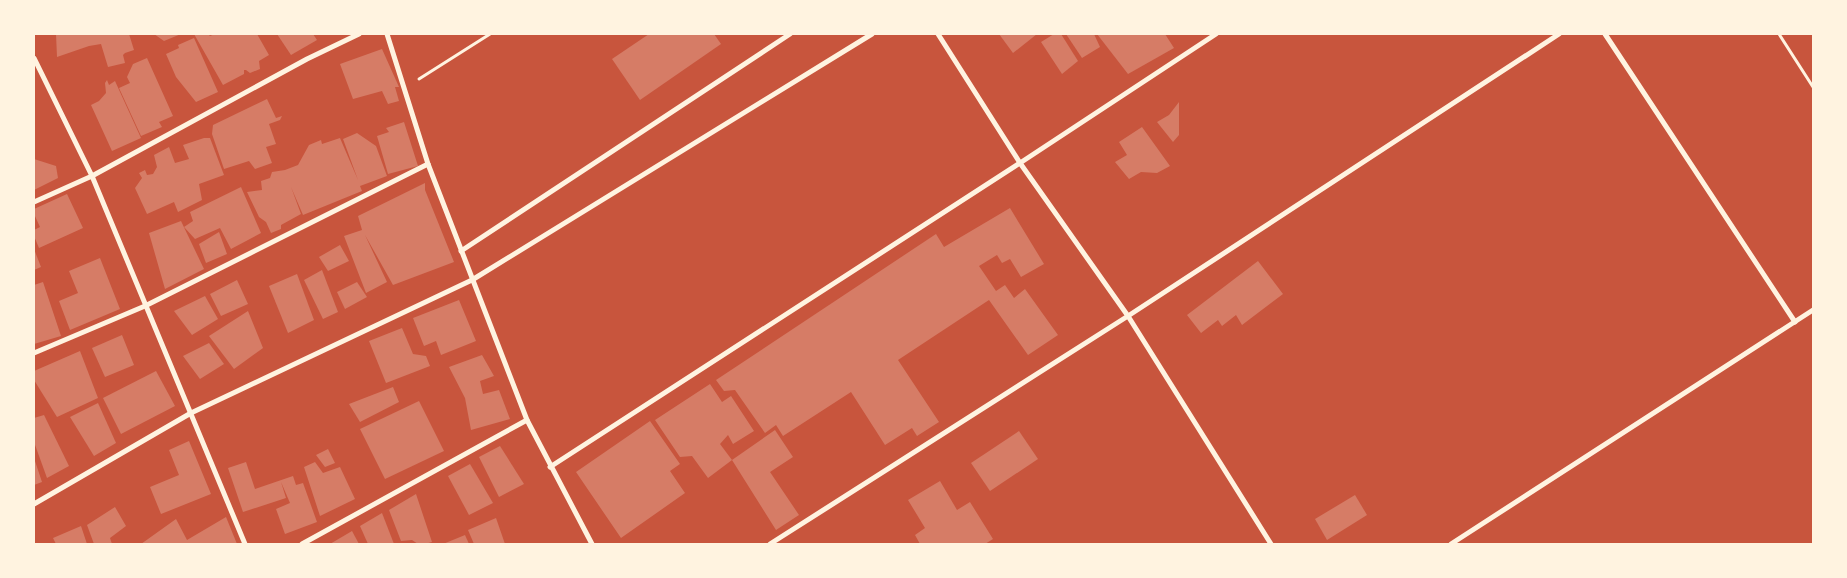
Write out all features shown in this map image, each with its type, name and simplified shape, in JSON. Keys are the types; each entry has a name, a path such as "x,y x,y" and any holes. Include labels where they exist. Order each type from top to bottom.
{"street":[{"path":"34,202 92,176 307,59 359,34"},
{"path":"386,34 428,164 527,420 592,544"},
{"path":"461,251 790,34"},
{"path":"34,504 191,413 472,280 872,34"},
{"path":"938,34 1020,163 1128,316 1271,544"},
{"path":"550,467 1216,34"},
{"path":"770,544 1128,316 1559,34"},
{"path":"1605,34 1795,322"},
{"path":"34,58 92,176 245,544"},
{"path":"34,353 145,306 428,164"},
{"path":"1451,544 1813,310"},
{"path":"302,544 527,420"}],"path":[{"path":"404,89 490,34"},
{"path":"1779,34 1813,87"}],"building":[{"path":"56,34 129,34 134,50 123,55 125,63 108,67 101,44 57,57"},
{"path":"154,34 181,34 164,41"},
{"path":"194,34 208,34 210,36 215,34 257,34 269,55 259,61 260,69 250,73 244,70 244,74 223,85"},
{"path":"277,34 313,34 317,40 291,55"},
{"path":"649,34 714,34 721,44 640,100 612,59"},
{"path":"999,34 1037,34 1013,53"},
{"path":"1054,34 1061,34 1078,61 1062,74 1041,42"},
{"path":"1066,34 1094,34 1100,47 1082,58"},
{"path":"1097,34 1165,34 1174,48 1128,74"},
{"path":"194,38 218,92 196,102 176,77 166,54 179,48 178,45"},
{"path":"382,49 399,87 395,87 399,101 388,104 382,91 353,99 340,64"},
{"path":"147,58 173,116 159,122 162,127 141,136 119,88 130,83 127,77 133,64"},
{"path":"107,80 109,85 115,81 141,138 112,151 91,105 99,101 106,93 105,83"},
{"path":"267,99 276,118 282,116 280,120 269,124 276,144 266,147 272,163 255,169 249,161 224,169 212,134 213,125"},
{"path":"1179,102 1179,135 1173,142 1157,122 1169,115"},
{"path":"404,122 418,166 388,174 377,136 389,132 386,128"},
{"path":"1142,127 1170,166 1157,173 1141,172 1129,179 1115,162 1127,155 1119,142"},
{"path":"357,133 376,146 387,176 360,186 362,191 303,215 291,187 301,214 281,225 281,229 271,233 266,222 259,217 247,192 262,190 261,181 270,178 272,172 298,165 309,145 321,140 322,144 340,138 358,180 343,139"},
{"path":"204,138 210,138 224,175 199,184 202,200 178,212 174,202 147,214 135,188 142,178 139,173 145,170 147,175 153,174 157,167 154,155 169,147 175,163 189,159 183,145"},
{"path":"34,159 56,166 58,178 34,190"},
{"path":"425,183 425,190 454,262 393,285 365,235 387,282 366,293 344,236 362,230 358,216"},
{"path":"241,187 261,233 231,249 220,228 195,239 184,227 193,221 190,212"},
{"path":"67,194 83,228 39,248 34,236 34,230 40,227 34,214 34,209"},
{"path":"1010,208 1044,264 1021,277 1010,259 1002,263 997,255 979,266 996,291 1005,285 1014,298 1025,289 1058,335 1028,355 989,300 898,360 939,422 917,436 912,428 885,445 851,392 783,436 776,425 765,433 735,390 724,391 716,380 936,234 944,247"},
{"path":"181,221 204,269 165,289 149,233"},
{"path":"219,232 227,254 206,263 199,244"},
{"path":"340,245 349,261 328,271 319,257"},
{"path":"34,249 41,267 34,270"},
{"path":"100,258 120,309 70,330 59,301 78,293 69,271"},
{"path":"1258,261 1283,294 1242,325 1236,315 1222,326 1218,320 1201,333 1187,315"},
{"path":"322,270 338,312 323,319 304,280"},
{"path":"297,274 314,320 288,333 269,286"},
{"path":"237,280 248,304 221,316 210,294"},
{"path":"43,282 61,336 34,344 34,285"},
{"path":"357,282 367,297 345,309 337,292"},
{"path":"205,296 218,319 192,335 174,311"},
{"path":"459,300 476,341 441,355 436,341 424,346 413,318"},
{"path":"248,311 263,348 234,369 209,336"},
{"path":"402,328 413,354 426,356 430,366 386,383 369,341"},
{"path":"122,335 134,365 105,377 92,348"},
{"path":"209,343 224,364 200,379 183,356"},
{"path":"80,351 98,398 57,417 34,380 34,371"},
{"path":"482,355 494,376 480,381 483,394 499,390 510,419 471,430 465,398 449,367"},
{"path":"156,371 175,406 121,434 103,398"},
{"path":"710,384 722,402 731,396 754,431 733,444 728,435 720,444 732,460 708,478 692,456 680,457 655,420"},
{"path":"393,387 399,402 360,422 349,404"},
{"path":"419,401 444,451 385,479 360,429"},
{"path":"98,403 116,443 94,456 70,417"},
{"path":"44,415 69,466 47,478 34,442 34,418"},
{"path":"650,421 680,464 670,471 685,493 621,538 576,472"},
{"path":"775,430 793,457 770,472 799,515 776,530 732,460"},
{"path":"1019,431 1038,459 990,491 971,463"},
{"path":"189,441 211,494 161,514 150,487 179,475 169,450"},
{"path":"500,446 524,484 499,497 479,457"},
{"path":"328,449 335,463 325,467 316,455"},
{"path":"34,458 42,482 34,485"},
{"path":"246,462 255,489 293,476 296,485 303,483 317,522 285,534 276,509 290,503 281,482 286,498 243,512 228,468"},
{"path":"315,462 323,473 340,467 355,499 320,516 304,467"},
{"path":"470,464 493,503 469,515 448,476"},
{"path":"940,481 957,510 970,502 993,539 985,544 920,544 915,535 925,528 908,500"},
{"path":"416,494 432,542 425,544 418,544 412,540 401,541 389,510"},
{"path":"1355,495 1367,515 1327,540 1315,519"},
{"path":"115,507 126,526 110,538 112,544 94,544 87,525"},
{"path":"382,513 394,544 368,544 360,526"},
{"path":"226,517 237,544 141,544 176,519 187,540"},
{"path":"496,518 505,544 474,544 468,530"},
{"path":"81,526 87,544 56,544 53,538"},
{"path":"352,531 359,544 330,544"},
{"path":"465,535 469,544 443,544"}]}
